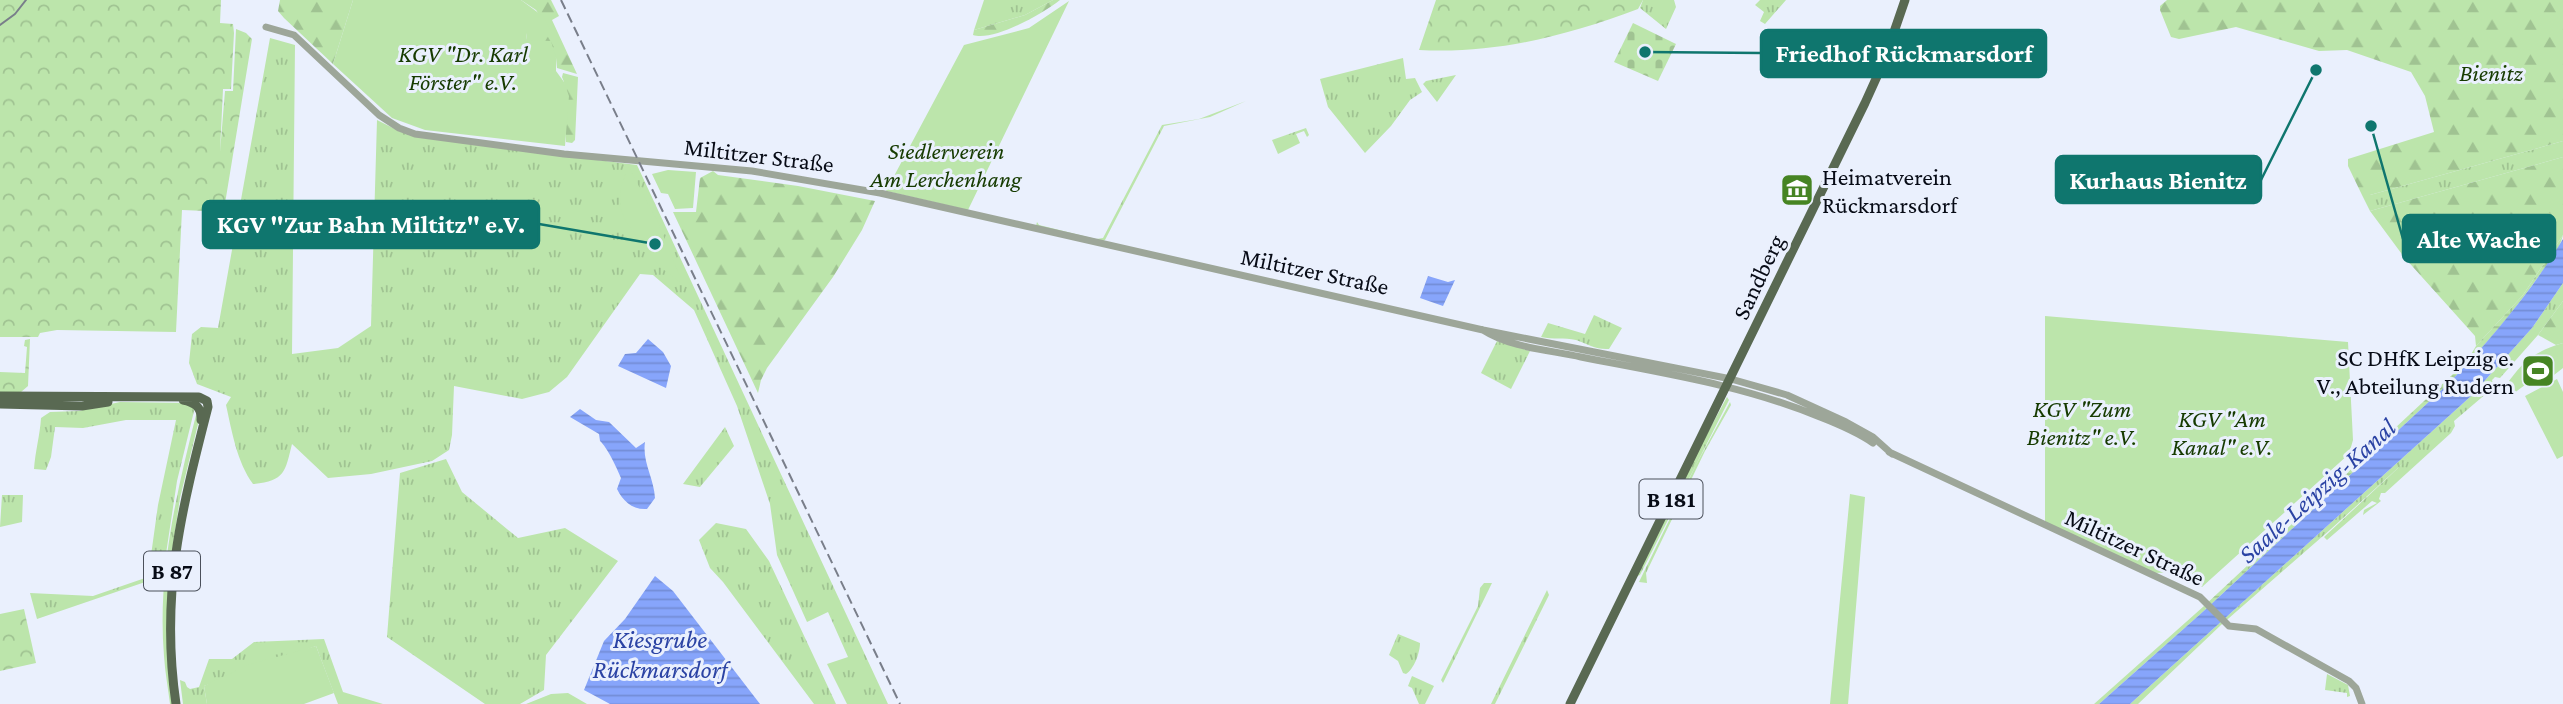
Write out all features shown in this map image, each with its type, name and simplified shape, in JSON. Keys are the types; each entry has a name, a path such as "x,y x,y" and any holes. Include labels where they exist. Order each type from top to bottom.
{"main road":[{"name":"Sandberg","path":"1729,382 1866,100 1888,51 1905,0"},
{"name":"B 181","path":"1570,704 1729,382"},
{"name":"B 87","path":"0,396 199,397 206,401 208,407 198,439 177,534 171,583 169,633 176,704"},
{"name":"B 87","path":"0,404 82,406 141,398"}],"street":[{"name":"Miltitzer Straße","path":"265,29 302,41 379,115 399,128 415,134 599,158 730,168 838,184 1483,330 1787,395 1845,424 1892,454 2205,601 2226,624 2235,629 2256,629 2353,684 2362,704"}],"green space":[{"path":"0,0 221,0 220,23 233,24 234,33 231,89 223,89 220,152 225,91 233,91 236,29 252,39 220,234 205,232 206,211 182,210 176,332 57,330 40,333 38,337 0,337"},
{"path":"280,0 353,0 333,64 278,11"},
{"name":"KGV \"Dr. Karl Förster\" e.V.","path":"353,0 521,0 544,17 552,33 527,33 526,40 551,41 556,58 556,71 569,96 565,146 425,130 392,118 333,64"},
{"path":"521,0 551,0 559,16 552,20 577,74 557,68 556,58 526,40 527,33 551,33 536,10"},
{"path":"984,0 1053,0 1025,15 974,30"},
{"path":"1053,0 1060,0 1018,25 993,34 973,35 974,30 1025,15"},
{"path":"1436,0 1643,0 1638,9 1557,35 1476,49 1419,50"},
{"path":"1643,0 1674,0 1676,7 1666,29 1640,8"},
{"path":"1760,0 1786,0 1765,24 1760,21 1764,12 1755,5"},
{"name":"Bienitz","path":"2167,0 2563,0 2563,141 2362,195 2348,166 2348,159 2434,132 2425,96 2411,72 2347,50 2319,51 2236,27 2179,39 2171,37 2160,10 2160,6"},
{"name":"Siedlerverein Am Lerchenhang","path":"1069,1 968,210 886,191 964,45 1029,28"},
{"path":"1633,23 1676,44 1658,81 1614,62"},
{"path":"270,38 295,45 292,354 338,348 371,326 377,120 401,132 427,138 637,165 888,704 847,704 827,664 848,657 828,612 807,622 777,555 770,504 737,406 694,310 653,275 640,274 567,377 549,392 522,399 454,386 449,450 432,461 371,474 328,478 292,444 282,473 272,480 253,484 243,466 233,436 226,405 231,397 197,384 189,363 192,334 201,327 218,328"},
{"path":"1403,58 1406,79 1415,78 1422,92 1410,100 1391,126 1365,153 1328,107 1320,79"},
{"path":"563,73 578,77 575,140 572,143 566,142"},
{"path":"1456,75 1437,102 1423,84 1426,81"},
{"path":"1246,101 1210,117 1164,126 1105,240 1103,241 1036,226 1037,222 1039,225 1096,239 1103,238 1162,125 1199,119"},
{"path":"1306,128 1309,135 1307,137 1304,131 1296,134 1300,143 1278,154 1272,140"},
{"path":"2563,141 2563,157 2370,211 2362,195 2370,195"},
{"path":"2563,157 2563,235 2523,295 2476,346 2475,336 2404,257 2370,211"},
{"path":"628,166 657,220 683,284 660,267 626,222 620,207 621,188"},
{"path":"668,170 696,172 693,208 675,209 668,194 661,193 652,174"},
{"path":"713,171 718,175 798,186 875,201 862,230 833,277 767,368 758,393 673,212 696,212 700,178"},
{"path":"2563,235 2554,255 2530,288 2461,371 2206,609 2204,606 2467,361 2476,346 2523,295"},
{"path":"2563,283 2563,301 2538,335 2500,378 2495,377 2492,380 2494,387 2454,421 2455,426 2451,433 2385,493 2381,493 2381,501 2363,515 2364,510 2377,503 2372,501 2327,540 2324,537 2410,457 2221,625 2138,704 2130,704 2470,397 2532,328"},
{"path":"2563,301 2563,343 2556,345 2538,335"},
{"path":"1594,315 1622,328 1609,349 1596,348 1572,339 1541,337 1548,323 1585,334"},
{"name":"KGV \"Am Kanal\" e.V.","path":"2045,316 2348,342 2353,440 2349,454 2202,587 2189,581 2188,572 2152,573 2045,523"},
{"path":"30,339 28,386 21,392 0,392 0,372 25,373 27,347 24,346 25,340"},
{"path":"1497,341 1530,351 1511,389 1481,373"},
{"name":"SC DHfK Leipzig e. V., Abteilung Rudern","path":"2563,343 2563,368 2554,375 2536,379 2509,397 2504,388 2523,365 2536,354"},
{"path":"2557,379 2563,392 2563,456 2557,459 2525,396"},
{"path":"1727,397 1729,400 1640,575 1635,577 1694,458"},
{"path":"120,402 186,403 195,407 177,481 164,567 152,571 151,580 37,619 30,593 93,596 148,577 158,505 176,420 126,420 83,428 55,427 51,457 46,470 34,469 41,418 50,412 79,411"},
{"path":"1730,402 1731,405 1705,451 1646,573 1647,583 1639,582 1696,465"},
{"path":"197,411 199,420 180,498 172,552 174,704 170,704 164,662 163,594 170,532"},
{"path":"725,427 734,446 700,487 683,484"},
{"path":"446,459 462,492 518,538 565,528 618,561 546,655 544,690 520,704 485,704 387,637 400,473"},
{"path":"1850,494 1865,497 1848,704 1830,704"},
{"path":"2,495 23,495 22,522 0,527"},
{"path":"716,523 746,529 769,561 836,704 814,704 710,568 699,540"},
{"path":"1484,583 1492,583 1443,683 1441,680 1478,606 1480,588"},
{"path":"1547,590 1549,595 1495,704 1491,704"},
{"path":"2204,606 2206,609 2099,704 2094,704"},
{"path":"24,609 36,663 0,671 0,614"},
{"path":"1398,634 1420,643 1416,660 1406,674 1398,661 1389,655"},
{"path":"324,639 343,692 383,704 338,704 316,646 204,686 207,704 183,704 180,680 190,689 199,687 209,659 232,659 254,642"},
{"path":"316,646 334,693 304,704 207,704 204,686 248,665"},
{"path":"2327,674 2348,685 2350,696 2347,697 2347,693 2325,690"},
{"path":"1412,676 1434,686 1425,704 1419,704 1412,688 1408,686"},
{"path":"568,693 587,704 526,704 551,694"}],"water":[{"path":"2563,239 2563,283 2532,328 2470,397 2130,704 2099,704 2206,609 2448,384 2510,314"},
{"path":"1428,276 1448,282 1455,280 1443,306 1420,298"},
{"path":"648,339 663,352 671,366 666,388 618,366 625,354 636,353"},
{"path":"580,409 596,420 609,422 636,448 645,442 645,456 655,498 647,509 632,506 619,493 617,489 621,478 600,441 599,434 570,417"},
{"name":"Kiesgrube Rückmarsdorf","path":"655,576 673,591 760,704 610,704 584,690 604,641 625,619"}],"tram line":[{"path":"0,25 15,14 26,0"}],"railway":[{"path":"561,0 900,704"}],"place":[{"name":"Friedhof Rückmarsdorf","path":"1645,52"},
{"name":"Kurhaus Bienitz","path":"2316,70"},
{"name":"Alte Wache","path":"2371,126"},
{"name":"Heimatverein Rückmarsdorf","path":"1797,190"},
{"name":"KGV \"Zur Bahn Miltitz\" e.V.","path":"655,244"},
{"name":"SC DHfK Leipzig e. V., Abteilung Rudern","path":"2538,371"}],"park label":[{"name":"KGV \"Zum Bienitz\" e.V.","path":"2082,422"}],"water label":[{"name":"Saale-Leipzig-Kanal","path":"2317,491"}]}
